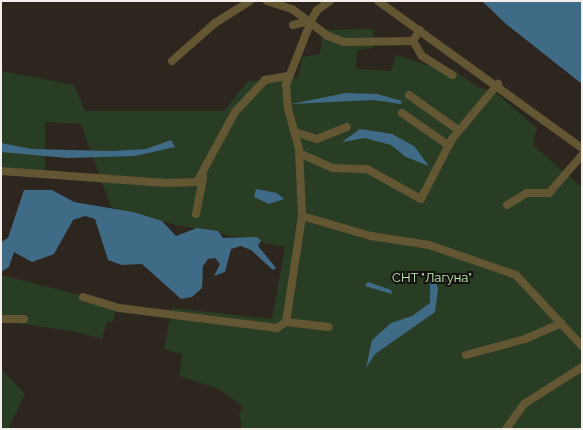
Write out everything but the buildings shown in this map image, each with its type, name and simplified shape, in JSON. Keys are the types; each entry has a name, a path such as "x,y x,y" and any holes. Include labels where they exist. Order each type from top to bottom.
{"street":[{"path":"172,61 215,23 250,1"},
{"path":"267,1 283,4 311,21 328,36 344,42 412,41"},
{"path":"286,322 302,216 299,153 295,132 288,109 288,76 311,21 318,10 330,1"},
{"path":"378,1 498,84 582,148"},
{"path":"293,25 311,21"},
{"path":"412,41 420,30"},
{"path":"412,41 422,56 452,75"},
{"path":"196,214 203,177 235,112 265,80 288,76"},
{"path":"299,153 333,168 367,169 421,199 425,197 448,145 458,130 498,84"},
{"path":"410,95 458,130"},
{"path":"402,113 448,145"},
{"path":"295,132 317,139 347,126"},
{"path":"507,205 527,193 549,193 582,155"},
{"path":"1,171 166,183 192,183 203,177"},
{"path":"302,216 371,236 429,244 516,275 582,346"},
{"path":"83,297 119,308 238,322 268,329 286,322 329,327"},
{"path":"1,319 24,319"},
{"path":"466,355 525,340 562,323"},
{"path":"506,429 524,404 582,367"}],"green space":[{"name":"СНТ \"Лагуна\"","path":"373,29 373,48 357,50 356,69 391,71 396,55 439,69 453,70 480,88 495,92 537,128 533,145 582,187 582,429 242,429 239,413 243,407 219,389 179,376 182,354 164,349 172,308 272,319 285,247 172,224 111,207 81,124 45,122 45,176 1,175 1,71 74,85 85,111 224,111 248,81 298,78 302,57 320,54 323,30"},
{"path":"1,275 116,304 113,322 107,322 102,339 72,331 1,321"},
{"path":"1,369 25,394 8,429 1,429"}],"water":[{"path":"482,1 582,1 582,84 506,24"},
{"path":"346,93 377,94 402,101 401,104 373,100 291,104"},
{"path":"360,129 392,134 414,146 429,166 406,157 391,145 365,138 342,142"},
{"path":"171,140 175,147 135,156 68,158 1,152 1,143 32,149 111,151 146,149"},
{"path":"256,189 277,193 284,199 269,204 254,197"},
{"path":"24,190 52,190 74,202 133,212 162,221 176,236 197,228 218,231 223,238 256,237 261,240 258,246 276,268 273,270 251,250 241,246 231,249 225,272 214,276 220,264 215,258 208,259 203,266 202,288 192,297 181,299 142,264 122,265 108,260 95,219 85,216 73,220 54,254 32,262 14,252 9,267 1,272 1,242 8,238"},
{"path":"434,275 438,289 435,312 375,354 366,368 372,340 391,323 412,316 430,303 430,280"},
{"path":"368,282 391,290 392,294 365,286"}]}
